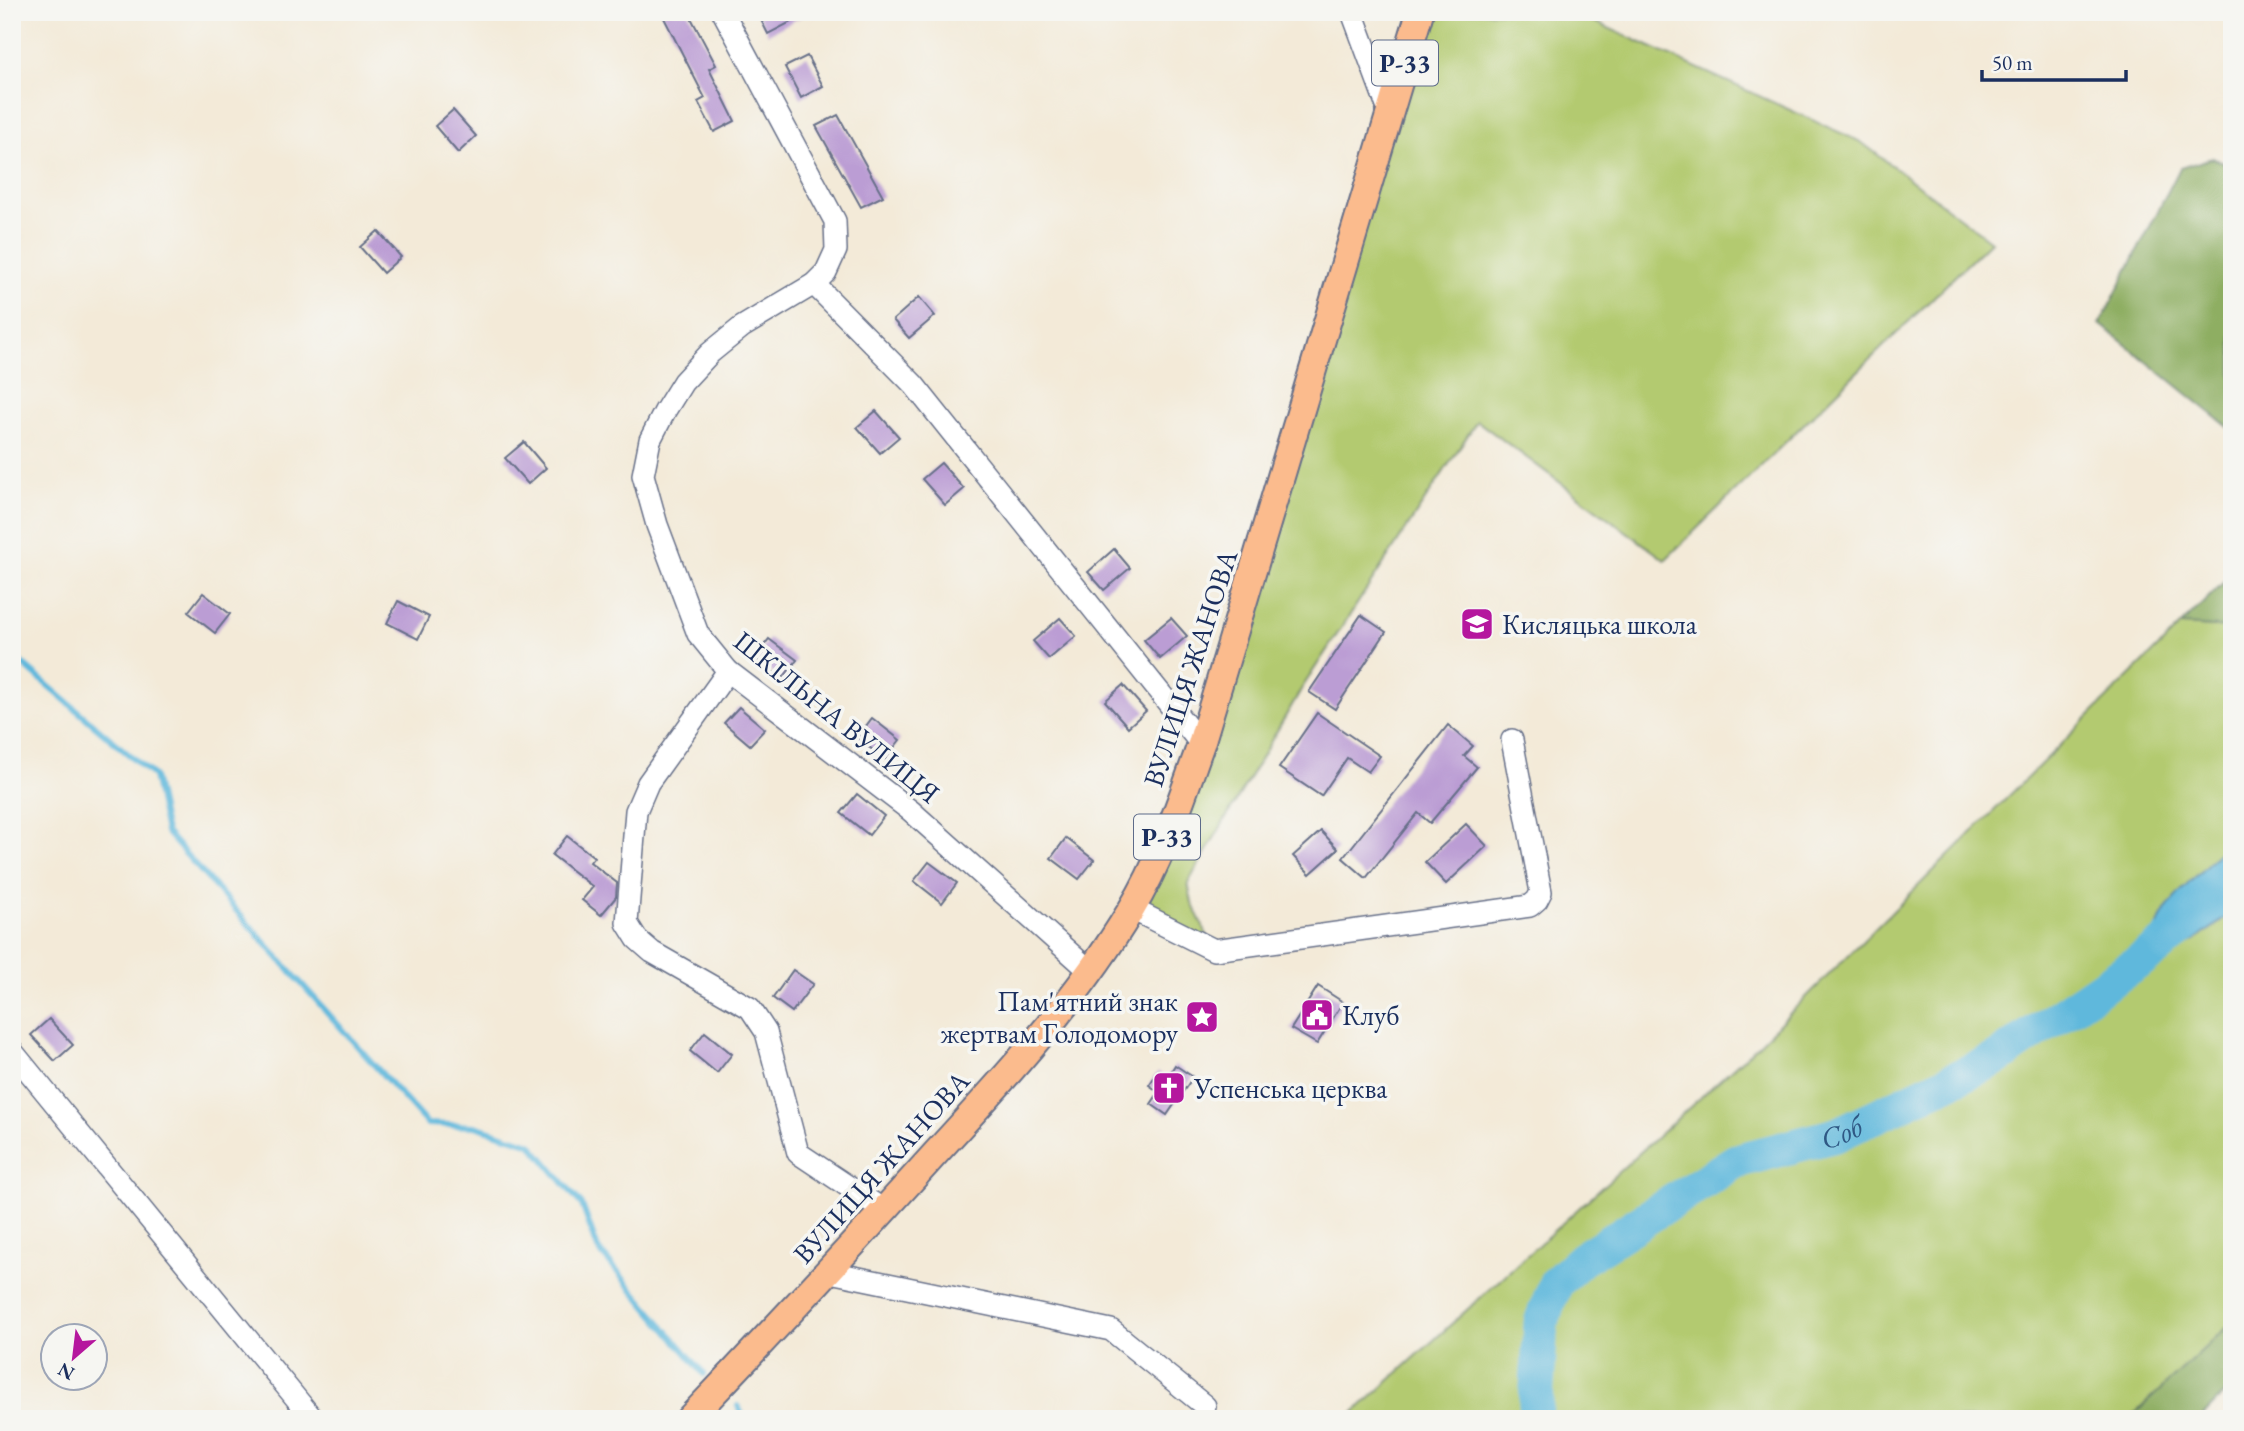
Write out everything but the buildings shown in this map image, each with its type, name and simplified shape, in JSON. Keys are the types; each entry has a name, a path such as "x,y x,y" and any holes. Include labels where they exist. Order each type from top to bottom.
{"main road":[{"name":"Р-33","path":"1390,114 1420,12"},
{"name":"ВУЛИЦЯ ЖАНОВА","path":"689,1419 830,1272 1018,1064 1090,971 1132,909 1173,823 1201,744 1390,114"}],"street":[{"name":"ШКІЛЬНА ВУЛИЦЯ","path":"723,12 835,221 836,250 826,272 814,284 742,327 710,353 677,391 650,440 643,475 657,525 698,634 728,671 911,811 1090,971"},
{"path":"1352,12 1390,114"},
{"path":"814,284 922,395 1201,744"},
{"path":"728,671 648,783 635,811 627,923 637,939 652,952 750,1008 766,1032 798,1153 884,1210"},
{"path":"1132,909 1214,950 1530,906 1538,900 1541,892 1512,740"},
{"path":"12,1052 313,1419"},
{"path":"830,1272 1111,1330 1205,1406"}],"green space":[{"path":"1420,12 1573,12 1861,142 1991,241 1665,560 1477,421 1302,688 1188,883 1192,903 1214,950 1132,909 1173,823"},
{"path":"2212,158 2232,165 2232,430 2100,324 2180,168"},
{"path":"2232,574 2232,628 2181,625"},
{"path":"2181,625 2232,628 2232,887 2154,952 2175,950 2186,945 2232,913 2232,1360 2171,1419 1347,1419 1757,1046"},
{"path":"2232,1325 2232,1386 2200,1419 2129,1419"}],"water":[{"path":"2232,773 2232,913 2185,945 2153,952 2155,934 2169,905 2226,843 2230,833 2229,778"}],"waterway":[{"path":"12,655 154,776 166,832 427,1124 475,1126 531,1144 582,1205 598,1249 704,1374"},
{"name":"Соб","path":"1535,1419 1541,1322 1556,1283 1582,1259 1736,1161 1836,1135 1996,1059 2153,952 2232,887"},
{"path":"738,1406 744,1419"}],"place":[{"name":"Кисляцька школа","path":"1477,624"},
{"name":"Клуб","path":"1317,1015"},
{"name":"Пам'ятний знак жертвам Голодомору","path":"1202,1017"},
{"name":"Успенська церква","path":"1169,1088"}]}
